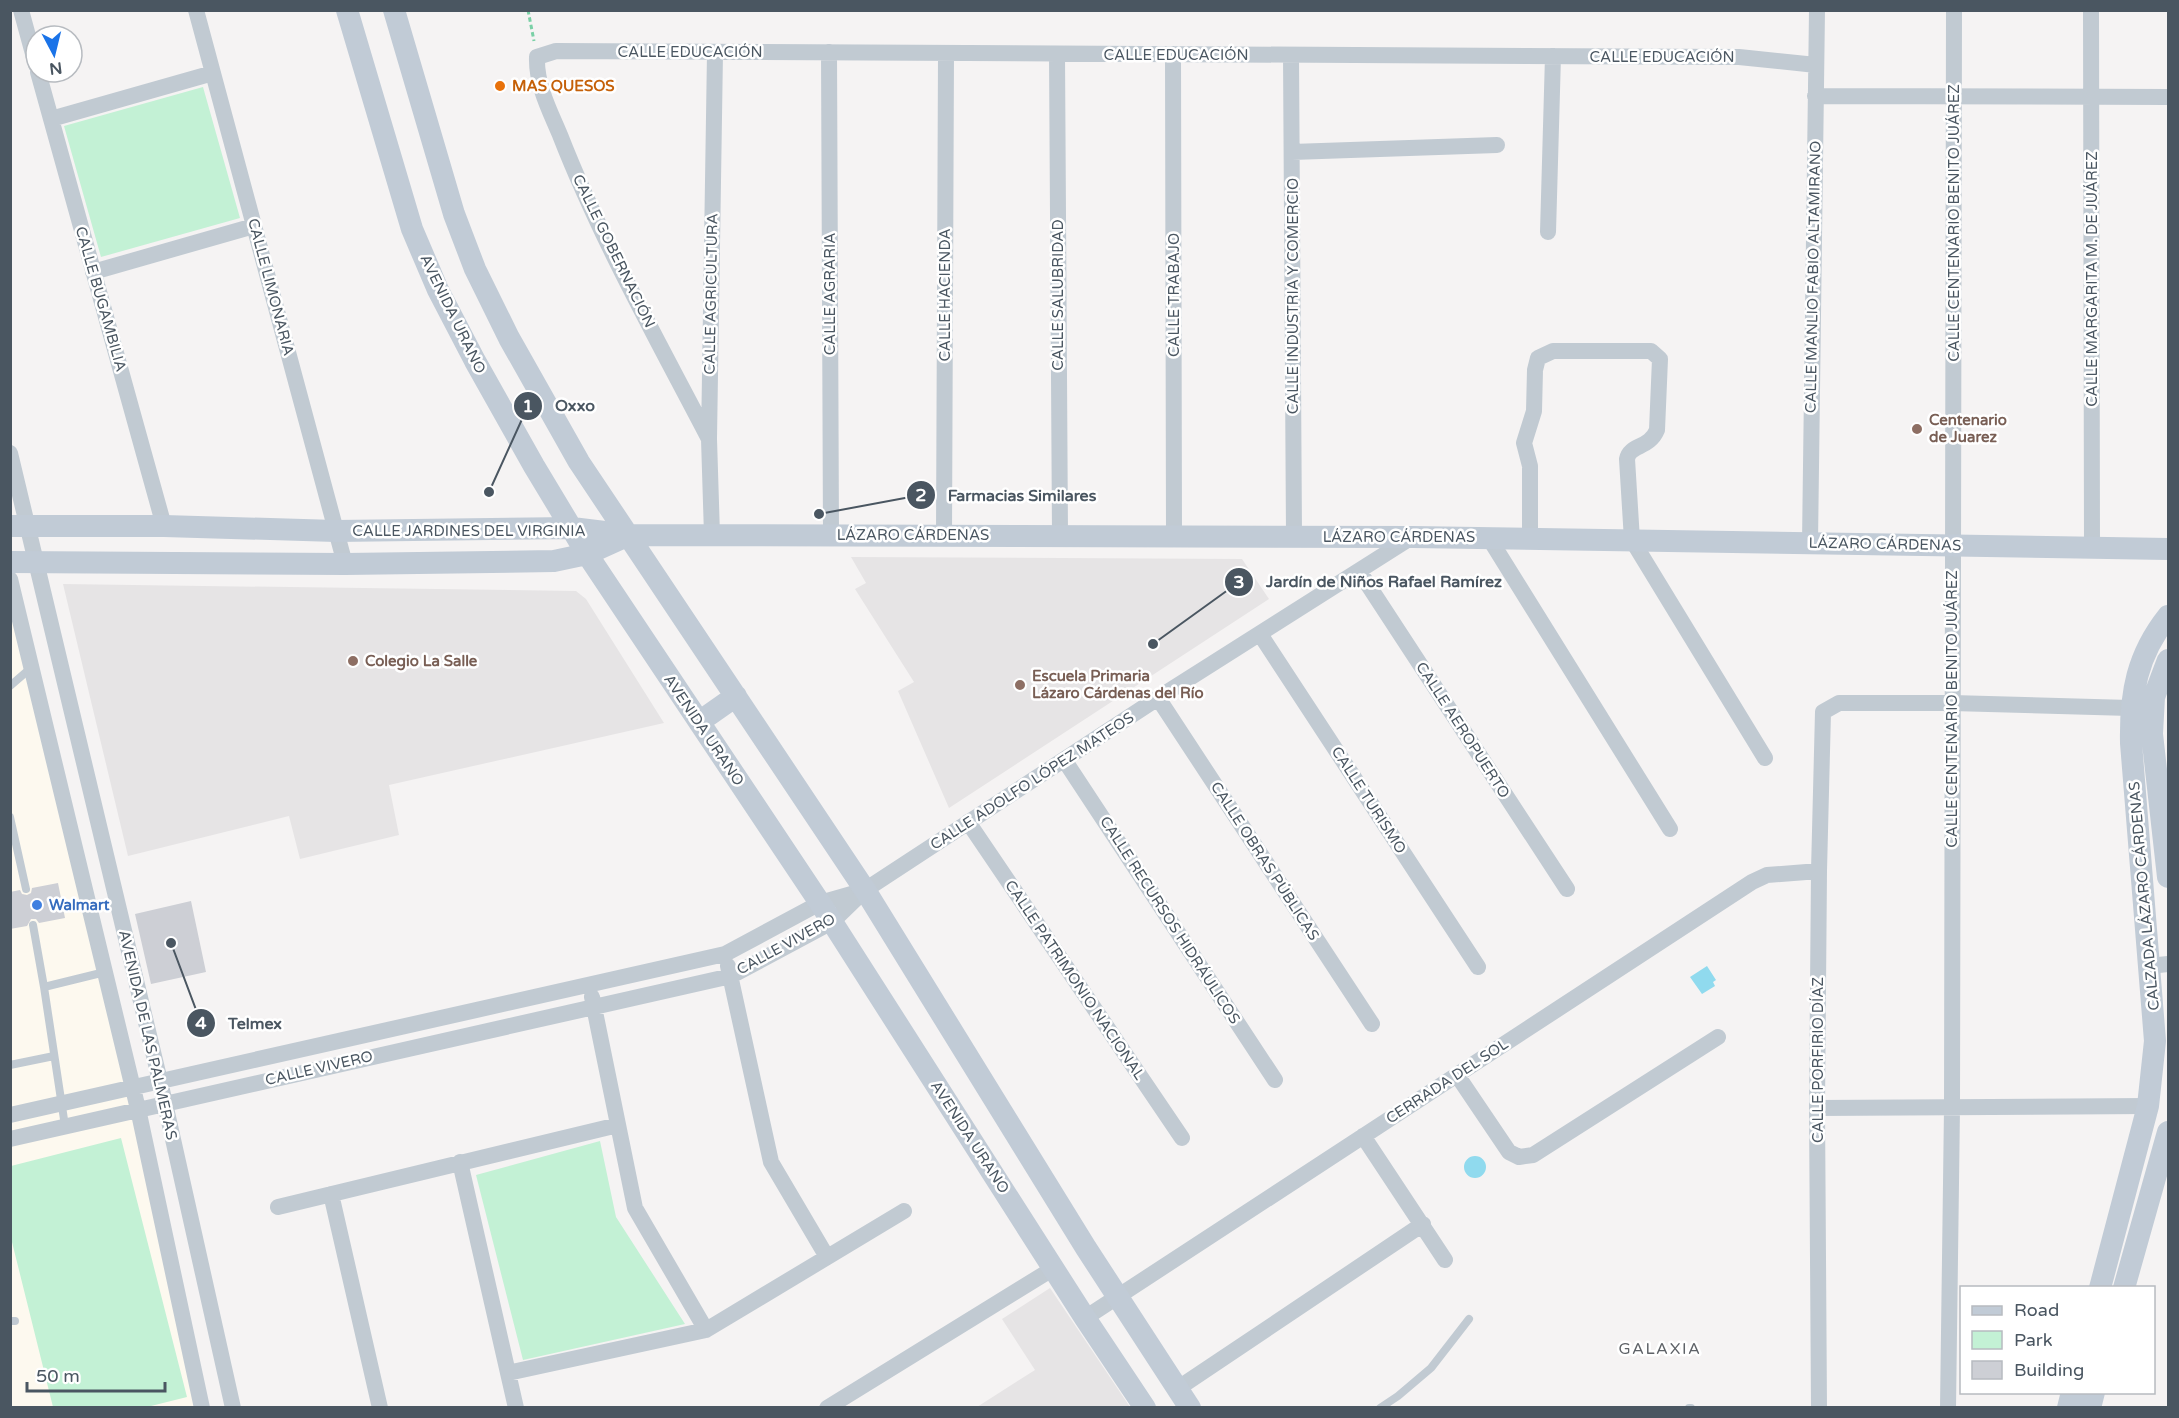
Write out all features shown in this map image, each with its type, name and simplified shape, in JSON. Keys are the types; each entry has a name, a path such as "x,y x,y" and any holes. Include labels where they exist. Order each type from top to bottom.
{"street":[{"name":"CALLE LIMONARIA","path":"196,10 345,564"},
{"name":"AVENIDA URANO","path":"347,10 412,229 438,290 475,361 587,554 820,903 1085,1318 1145,1407"},
{"path":"394,10 454,214 475,268 509,338 579,462 865,890 1118,1297 1190,1407"},
{"name":"CALLE MANLIO FABIO ALTAMIRANO","path":"1810,543 1817,10"},
{"name":"CALLE CENTENARIO BENITO JUÁREZ","path":"1948,1407 1952,1108 1954,10"},
{"name":"CALLE MARGARITA M. DE JUÁREZ","path":"2091,10 2092,547"},
{"name":"CALLE EDUCACIÓN","path":"537,57 556,51 1739,57 1816,65"},
{"name":"CALLE AGRARIA","path":"829,52 831,535"},
{"name":"CALLE AGRICULTURA","path":"712,535 709,439 715,53"},
{"name":"CALLE HACIENDA","path":"944,536 946,54"},
{"name":"CALLE TRABAJO","path":"1173,54 1174,536"},
{"name":"CALLE SALUBRIDAD","path":"1057,55 1060,536"},
{"name":"CALLE INDUSTRIA Y COMERCIO","path":"1290,55 1294,536"},
{"name":"CALLE GOBERNACIÓN","path":"537,57 536,71 572,166 625,277 709,439"},
{"path":"1548,232 1553,57"},
{"path":"51,118 213,73"},
{"name":"CALLE BUGAMBILIA","path":"41,84 164,526"},
{"path":"1815,96 2169,97"},
{"path":"1292,152 1497,145"},
{"path":"93,272 254,226"},
{"path":"1530,538 1530,466 1524,443 1534,411 1535,370 1538,358 1553,351 1651,351 1660,359 1657,430 1654,439 1632,450 1629,454 1632,540 1765,758"},
{"name":"AVENIDA DE LAS PALMERAS","path":"10,453 20,526 37,562 160,1081 233,1407"},
{"name":"CALLE JARDINES DEL VIRGINIA","path":"20,526 164,526 336,531 572,528 628,535"},
{"name":"CALLE JARDINES DEL VIRGINIA","path":"10,562 345,564 554,561 587,554 628,535"},
{"name":"LÁZARO CÁRDENAS","path":"628,535 1530,538 2169,549"},
{"name":"CALLE ADOLFO LÓPEZ MATEOS","path":"865,890 1158,698 1413,537"},
{"path":"1490,538 1670,829"},
{"name":"CALLE AEROPUERTO","path":"1359,571 1567,889"},
{"name":"AVENIDA DE LAS PALMERAS","path":"10,579 138,1109 202,1407"},
{"name":"CALZADA LÁZARO CÁRDENAS","path":"2100,1286 2148,1106 2155,1041 2159,965 2131,743 2130,708 2134,685 2144,658 2160,627 2169,616"},
{"name":"CALLE TURISMO","path":"1260,634 1478,967"},
{"name":"CALZADA LÁZARO CÁRDENAS","path":"2169,660 2154,697 2152,735 2169,876"},
{"path":"699,722 736,696"},
{"name":"CALLE OBRAS PÚBLICAS","path":"1158,698 1372,1024"},
{"name":"CALLE PORFIRIO DÍAZ","path":"1819,1407 1817,1108 1823,712 1839,703 1952,703"},
{"path":"1952,703 2130,708"},
{"name":"CALLE RECURSOS HIDRÁULICOS","path":"1065,761 1275,1080"},
{"path":"65,806 94,799"},
{"name":"CALLE PATRIMONIO NACIONAL","path":"968,822 1182,1138"},
{"name":"CERRADA DEL SOL","path":"1085,1318 1752,882 1767,875 1819,871"},
{"name":"CALLE VIVERO","path":"10,1115 725,954 820,903 865,890"},
{"name":"CALLE VIVERO","path":"10,1139 731,976 832,922 865,890"},
{"path":"725,954 771,1162 827,1257"},
{"path":"589,985 635,1208 706,1330"},
{"path":"461,1014 466,1035"},
{"path":"376,1032 381,1054"},
{"path":"1457,1075 1509,1152 1519,1157 1533,1155 1718,1038"},
{"path":"1817,1108 2148,1106"},
{"path":"278,1207 618,1125"},
{"path":"2124,1286 2169,1132"},
{"path":"1363,1136 1446,1260"},
{"path":"460,1162 516,1407"},
{"path":"332,1194 380,1407"},
{"path":"508,1373 706,1330 904,1211"},
{"path":"1177,1389 1423,1224"},
{"path":"827,1407 1054,1268"}],"lane":[{"path":"10,686 32,668"},
{"path":"10,817 26,889"},
{"path":"33,925 65,1126"},
{"path":"44,987 105,972"},
{"path":"10,1065 54,1056"},
{"path":"1380,1407 1398,1396 1431,1368 1469,1319"}],"path":[{"path":"528,10 537,57"}],"shaded area":[{"name":"Escuela Primaria Lázaro Cárdenas del Río","path":"851,557 1242,559 1269,599 949,808 898,691 914,682 855,589 866,583"},
{"name":"Colegio La Salle","path":"63,584 576,591 586,599 664,723 389,785 399,835 300,859 289,816 128,856"},
{"path":"10,594 201,1407 11,1407"},
{"path":"1050,1288 1130,1407 977,1407 1035,1370 1002,1319"}],"green space":[{"path":"203,87 240,218 101,257 64,126"},
{"path":"121,1138 187,1397 147,1407 53,1407 11,1238 11,1166"},
{"path":"600,1141 616,1217 685,1324 523,1360 476,1175"}],"water":[{"path":"1707,966 1716,980 1713,982 1715,986 1702,994 1690,977"},
{"path":"1475,1156 1483,1159 1486,1167 1483,1175 1475,1178 1467,1175 1464,1167 1467,1159"}],"building":[{"name":"Walmart","path":"58,883 65,918 39,923 36,919 31,919 27,926 10,929 10,892 20,890 22,894 27,895 31,893 32,888"},
{"path":"191,901 206,972 151,984 135,914"}],"place":[{"name":"MAS QUESOS","path":"500,86"},
{"name":"Centenario de Juarez","path":"1917,429"},
{"name":"Oxxo","path":"489,492"},
{"name":"Farmacias Similares","path":"819,514"},
{"name":"Jardín de Niños Rafael Ramírez","path":"1153,644"},
{"name":"Colegio La Salle","path":"353,661"},
{"name":"Escuela Primaria Lázaro Cárdenas del Río","path":"1020,685"},
{"name":"Walmart","path":"37,905"},
{"name":"Telmex","path":"171,943"}],"district":[{"name":"GALAXIA","path":"1660,1349"}]}
